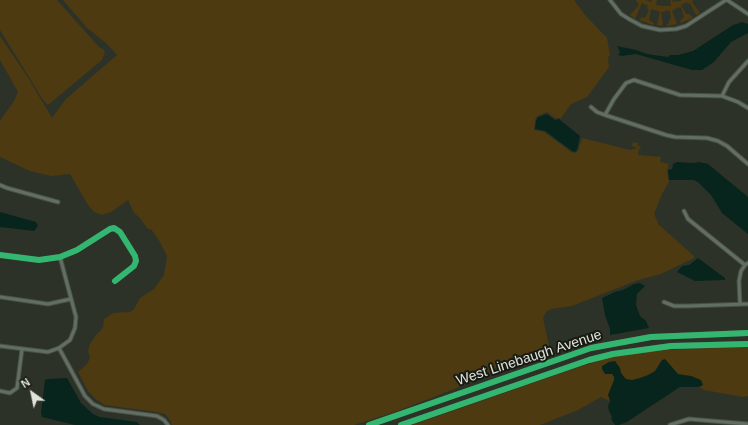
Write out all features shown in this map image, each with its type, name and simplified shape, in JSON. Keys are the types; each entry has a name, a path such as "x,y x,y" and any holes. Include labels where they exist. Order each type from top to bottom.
{"main road":[{"name":"West Linebaugh Avenue","path":"369,425 586,350 650,337 748,333"},
{"name":"West Linebaugh Avenue","path":"401,425 589,360 613,354 652,348 748,344"},
{"path":"586,350 589,360"}],"street":[{"path":"610,0 621,14 635,23 648,28 661,30 690,24 727,0 748,14"},
{"path":"722,96 729,82 748,61"},
{"path":"605,115 614,99 626,83 634,80 680,95 722,96 738,102 748,108"},
{"path":"591,106 597,112 666,135 675,137 707,138 718,141 727,146 748,164"},
{"path":"0,185 58,202"},
{"path":"684,211 688,219 746,264 741,271 739,281 740,304"},
{"path":"0,255 39,260 60,257 77,250 112,228 118,229 136,256 136,261 134,266 115,280"},
{"path":"0,346 45,352 59,348 70,340 75,328 76,317 60,257"},
{"path":"0,297 48,304 71,299"},
{"path":"664,302 674,306 748,304"},
{"path":"59,348 85,396 93,404 104,409 157,416 164,420 168,425"},
{"path":"0,391 10,392 17,388 22,349"},
{"path":"670,425 689,419 748,424"}],"shaded area":[{"path":"0,0 57,0 100,48 103,49 105,52 102,60 48,105 43,100 0,30"},
{"path":"63,0 574,0 585,15 607,38 610,55 608,57 609,67 587,97 571,104 561,118 555,118 547,112 537,116 534,130 544,132 571,152 575,153 578,151 582,138 630,150 638,148 632,146 633,142 638,143 637,145 641,147 638,155 661,157 660,162 669,164 667,171 669,182 662,194 654,214 659,225 694,256 694,258 661,274 638,280 572,306 551,309 546,312 543,318 551,355 521,366 518,366 513,360 500,363 491,373 472,382 395,412 354,425 172,425 165,414 105,405 97,400 88,391 78,372 87,364 90,358 88,351 90,344 103,328 104,319 113,313 130,312 134,309 140,298 154,289 164,275 167,256 151,229 148,229 134,213 128,200 111,212 102,215 94,212 88,205 70,174 51,176 30,171 0,157 0,121 14,101 18,92 0,60 0,36 27,76 52,118 66,99 117,55 106,43 87,28"},
{"path":"636,0 646,0 651,2 652,0 657,0 656,5 671,6 670,0 673,2 678,2 682,0 693,0 692,2 700,13 696,15 690,3 688,4 687,2 681,5 686,14 689,14 693,18 680,23 684,17 681,7 676,8 672,11 677,24 667,26 669,20 671,19 670,11 665,10 665,12 661,12 663,26 657,25 660,12 651,9 649,20 654,23 653,25 639,20 642,17 645,18 649,10 647,8 648,6 642,3 635,19 630,15 639,5"},
{"path":"748,347 748,396 743,397 704,390 699,387 680,387 627,422 619,425 615,425 611,419 612,417 608,407 610,401 601,397 578,410 540,425 412,425 612,357 681,349"}],"water":[{"path":"742,22 748,24 748,33 731,42 714,62 702,70 692,70 636,54 622,56 618,55 620,52 617,46 647,54 668,57 670,55 678,55 693,51 733,25"},
{"path":"547,114 555,120 559,119 580,136 577,150 575,152 545,131 535,129 538,117"},
{"path":"677,162 699,162 708,164 748,197 748,234 722,213 711,195 699,183 694,180 669,180 668,170 672,169 673,164"},
{"path":"0,212 36,222 38,226 34,231 0,227"},
{"path":"698,258 725,278 725,280 695,281 677,272 682,266 689,265"},
{"path":"640,283 645,286 637,294 636,305 640,316 646,321 649,328 610,335 610,329 605,315 602,298 634,284"},
{"path":"665,359 678,374 691,376 701,380 703,385 699,387 680,387 627,422 615,425 611,419 612,417 608,406 610,401 608,395 614,377 612,374 605,374 602,366 609,362 615,361 626,379 632,380 655,371 662,360"},
{"path":"67,378 81,403 93,414 100,417 137,422 140,425 75,425 42,417 41,413 45,380"}],"cycle path":[{"path":"0,255 39,260 60,257 77,250 114,228 120,232 135,256 136,261 134,266 115,281"},
{"path":"369,425 591,348 651,337 748,333"},
{"path":"401,425 589,360 613,354 671,346 748,344"}]}
